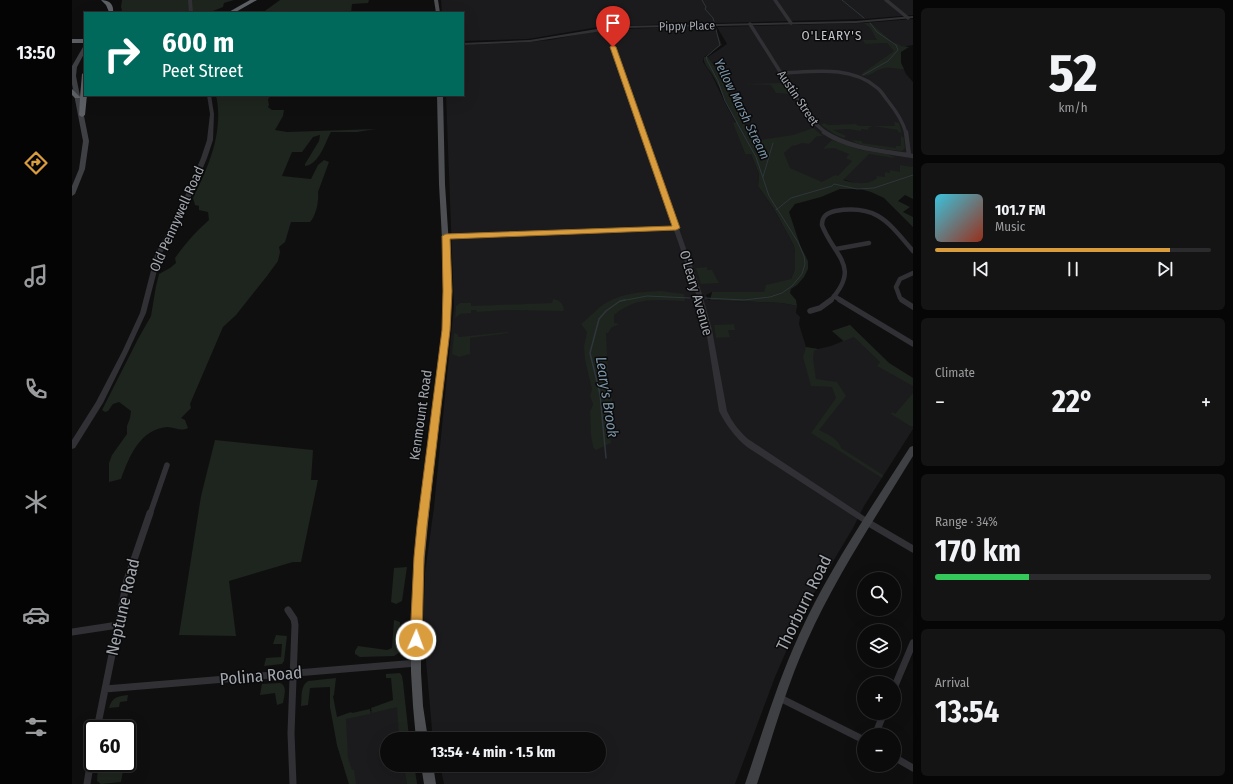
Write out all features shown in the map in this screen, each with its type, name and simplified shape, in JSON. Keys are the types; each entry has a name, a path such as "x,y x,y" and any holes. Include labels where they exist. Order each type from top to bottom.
{"highway":[{"path":"104,0 109,4 110,12"},
{"path":"110,12 113,5 111,0"},
{"path":"232,12 257,1"},
{"path":"241,12 257,1"},
{"path":"72,41 84,41"},
{"path":"72,44 84,47"},
{"path":"82,115 84,88"},
{"path":"72,91 77,97"}],"main road":[{"path":"436,0 438,12"},
{"path":"72,194 82,168 86,141 73,76 74,67 84,47"},
{"name":"Kenmount Road","path":"421,732 416,663 419,557 446,330 448,291 440,96"},
{"name":"Thorburn Road","path":"752,784 780,698 816,612 844,559 913,449"},
{"path":"427,772 430,784"}],"street":[{"path":"190,0 191,12"},
{"path":"776,0 791,23"},
{"path":"886,0 908,18"},
{"name":"Pippy Place","path":"464,44 522,42 603,28 861,22 913,17"},
{"name":"Austin Street","path":"750,24 810,119 817,127 827,134 864,148 911,155"},
{"name":"O'Leary Avenue","path":"603,28 613,47 700,294 723,410 733,429 750,445 867,522"},
{"path":"781,73 834,72 857,77 872,84 879,90 902,121 908,138 911,155"},
{"name":"Old Pennywell Road","path":"72,446 99,403 128,345 142,313 158,256 186,202 204,158 210,133 212,114 209,96"},
{"path":"810,311 824,307 842,286 845,275 842,260 822,225 823,218 831,212 856,208 869,210 881,216 913,251"},
{"path":"446,236 676,228"},
{"path":"836,249 869,243"},
{"path":"913,273 900,279 896,287 900,298 913,307"},
{"path":"834,296 913,344"},
{"name":"Neptune Road","path":"99,720 118,624 126,593 127,580 167,465"},
{"path":"867,522 913,549"},
{"path":"288,610 294,619 294,674 291,733 293,784"},
{"path":"72,632 118,624"},
{"path":"899,676 913,643"},
{"name":"Polina Road","path":"105,689 416,663"},
{"path":"780,698 857,736"},
{"path":"901,761 913,768"},
{"path":"87,784 89,772"}],"shaded area":[{"path":"122,0 234,0 224,3 223,7 210,12 121,12"},
{"path":"280,0 369,0 368,3 352,4 351,12 263,12"},
{"path":"441,0 913,0 913,15 864,19 604,26 528,39 464,41 464,12 442,12"},
{"path":"913,19 913,45 907,46 899,51 899,58 906,74 913,82 913,170 875,184 858,184 842,179 796,188 784,154 753,141 708,57 727,44 717,27 864,23"},
{"path":"864,23 871,23 893,43 909,47 901,52 901,63 904,69 883,68 869,75 860,75 894,51 887,43 865,44 863,40 877,40 871,29"},
{"path":"714,26 722,45 704,57 703,62 712,75 736,123 734,123 745,154 751,154 759,174 758,186 774,209 794,246 795,269 791,279 764,292 712,292 706,295 708,300 782,303 797,306 796,313 800,317 799,324 806,347 818,349 843,341 832,331 850,325 889,363 913,378 913,429 864,506 853,528 804,610 775,677 735,784 444,784 441,772 606,772 606,732 432,732 423,626 425,573 434,507 454,306 446,96 464,96 464,45 550,40 596,31"},
{"path":"704,57 708,57 713,64 753,141 793,135 813,128 823,136 817,136 809,144 802,143 793,145 784,153 790,168 822,182 835,175 838,176 852,161 846,158 849,154 834,148 823,149 832,140 862,150 887,154 894,157 869,154 843,180 856,183 865,183 873,181 877,178 876,176 885,177 885,172 890,173 890,170 900,172 900,165 913,167 913,199 905,195 898,201 910,207 903,212 913,217 913,227 884,198 860,189 840,189 821,197 795,204 789,212 800,245 808,261 808,269 804,277 791,289 790,293 796,300 797,306 782,303 710,300 712,292 764,292 766,285 791,279 795,269 795,253 794,246 774,209 758,186 759,174 751,154 745,154 733,123 736,122 712,74 705,64"},
{"path":"782,83 789,94 776,93 771,85 741,84"},
{"path":"216,96 271,96 268,99 268,107 272,110 284,110 283,116 275,130 287,132 376,129 357,132 331,132 315,161 305,166 319,141 320,135 313,137 302,152 292,152 282,176 311,179 318,165 324,160 329,162 318,192 317,208 314,216 310,222 291,222 285,242 279,247 280,252 278,261 236,315 223,327 190,404 191,408 181,418 185,420 188,428 180,429 167,427 150,433 132,453 121,479 109,482 109,463 112,455 127,434 127,426 131,411 119,402 113,404 108,411 105,412 102,410 151,316 159,274 176,263 175,258 195,233 209,220 208,212 199,210 199,206 195,205 193,198 214,148 218,122"},
{"path":"894,122 899,123 902,133 898,132 898,130 873,126 895,126"},
{"path":"824,123 828,125 856,124 858,126 873,126 868,128 868,130 861,129 861,131 848,129 833,130 846,136 844,138 836,135 821,125"},
{"path":"901,136 904,138 905,148 902,151 861,145 852,140 896,148 896,146 901,146"},
{"path":"707,267 707,270 712,270 719,283 701,284 696,268"},
{"path":"661,291 684,294 685,301 648,300 631,305 614,315 614,323 619,324 611,328 608,333 606,333 609,396 612,398 612,411 608,419 611,443 596,450 593,447 591,435 590,412 593,404 590,396 592,389 585,360 584,347 587,332 581,324 600,307 614,299 629,294"},
{"path":"553,299 561,303 564,309 563,311 505,310 477,312 476,310 471,310 471,313 460,314 455,318 456,306 460,303 471,303 471,306 552,303"},
{"path":"734,324 735,330 728,330 730,337 716,338 714,325"},
{"path":"850,325 889,363 913,378 913,386 877,366 880,362 854,337 844,341 832,331"},
{"path":"454,333 459,337 509,333 470,338 470,354 459,357 452,354"},
{"path":"806,347 818,349 814,351 813,358 816,379 837,382 846,396 819,430 835,439 841,448 883,475 882,478 811,433 836,398 832,387 811,386 803,357"},
{"path":"913,393 913,426 910,426 891,414 892,412 895,414"},
{"path":"215,440 313,450 311,480 318,480 301,562 293,562 229,581 236,636 179,635 201,496"},
{"path":"407,567 402,601 396,604 391,602 394,568"},
{"path":"394,620 400,622 400,652 394,656 360,657 355,654 358,646 387,650 392,648"},
{"path":"276,635 287,636 284,661 282,664 264,666 266,658 281,657 282,644 273,644"},
{"path":"400,673 402,676 408,732 399,732 397,707 372,713 371,708 393,700 391,678 386,678 386,674"},
{"path":"336,678 333,696 337,717 351,712 370,709 370,714 346,719 348,758 352,770 354,770 356,784 349,784 337,745 330,707 330,687 310,688 308,705 301,706 305,683 308,681"},
{"path":"280,683 285,689 283,703 277,705 275,693 260,695 262,684"},
{"path":"128,695 127,701 120,702 119,707 109,708 114,699"},
{"path":"405,703 408,732 380,732 380,772 415,772 417,784 349,784 337,745 333,720"},
{"path":"98,772 123,772 121,782 101,784 97,781"},
{"path":"405,772 415,772 417,784 407,784"}],"waterway":[{"name":"Yellow Marsh Stream","path":"702,0 706,7 705,9 713,18 720,45 706,57 707,60 718,81 725,101 756,157 769,196 777,209"},
{"path":"842,0 864,18"},
{"path":"863,75 888,61 898,50 896,45 877,32 870,23"},
{"path":"763,177 773,143"},
{"name":"Leary's Brook","path":"777,209 791,198 832,186 834,184 857,189 874,188 913,175"},
{"name":"Leary's Brook","path":"705,298 744,300 770,297 782,293 792,286 802,274 805,264 804,256 798,242 777,209"},
{"name":"Leary's Brook","path":"621,301 647,296 690,298"},
{"name":"Leary's Brook","path":"606,458 600,394 590,353 599,319 606,311 620,301 625,300"}],"district":[{"name":"O'LEARY'S","path":"832,35"}],"route":[{"path":"416,640 419,557 434,434 439,378 443,364 446,330 448,291 446,236 676,228 613,47"}]}
